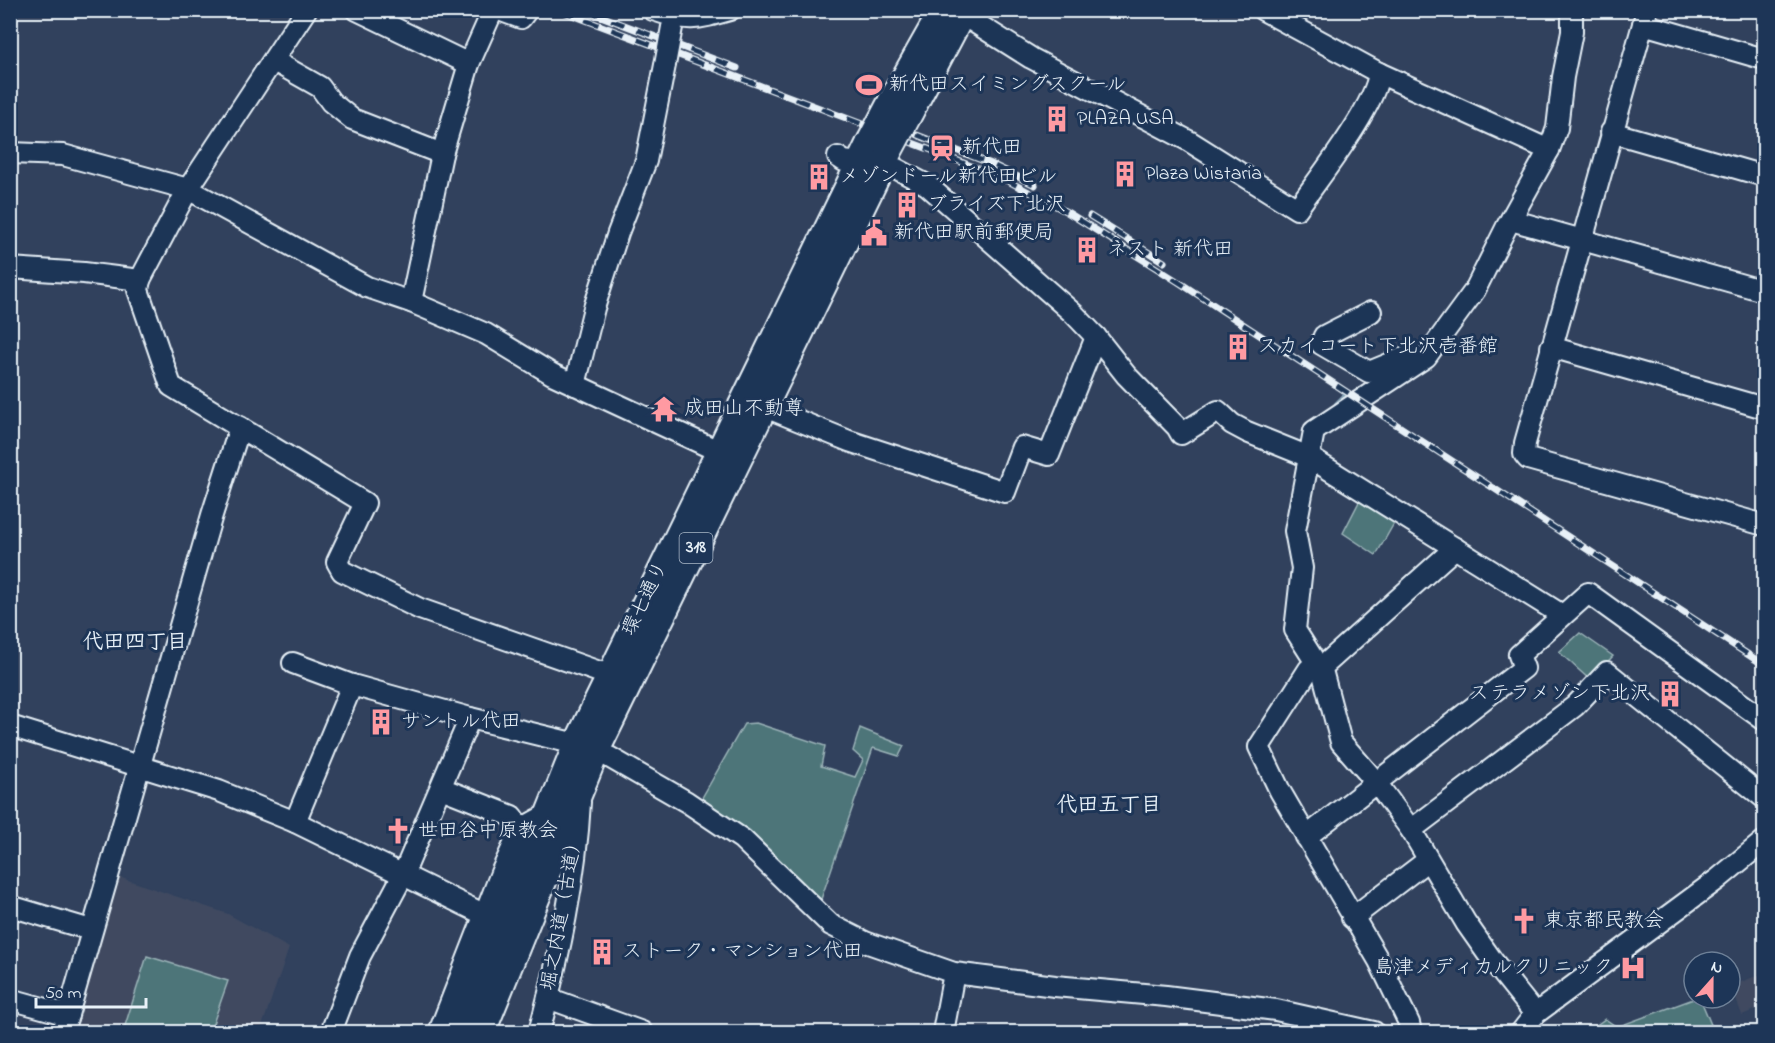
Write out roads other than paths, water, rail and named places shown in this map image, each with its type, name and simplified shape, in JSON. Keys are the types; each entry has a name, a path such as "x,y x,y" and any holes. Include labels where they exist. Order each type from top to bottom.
{"main road":[{"name":"318","path":"867,158 901,107 950,11"},
{"name":"環七通り","path":"460,1032 548,814 586,748 765,407 867,158"},
{"name":"環七通り","path":"483,1032 581,790 586,748 608,675 718,451 867,158"}],"street":[{"path":"306,10 188,189 140,280 138,290 171,386 365,503 338,562 342,571 420,609 608,675"},
{"path":"357,10 469,64"},
{"path":"411,302 442,154 469,64 493,10"},
{"path":"499,10 521,18 526,12"},
{"path":"653,10 675,23 730,10"},
{"path":"1263,10 1379,72 1549,150"},
{"path":"1535,1014 1466,923 1411,830 1341,742 1318,666 1295,630 1302,568 1295,531 1314,431 1426,357 1475,290 1549,150 1557,128 1563,76 1572,32 1572,10"},
{"path":"950,11 1032,58 1189,141 1297,209 1361,115 1378,81 1379,72"},
{"path":"1764,59 1645,17 1551,347 1524,454 1528,459 1764,525"},
{"path":"575,385 594,308 618,233 646,161 675,23"},
{"path":"274,61 320,87 331,102 352,120 442,154"},
{"path":"1611,132 1764,176"},
{"path":"10,153 63,155 188,189 368,286 500,341 552,374 718,451"},
{"path":"867,158 897,169 927,185 1074,314 1181,434 1218,411 1232,424 1247,432 1309,457 1562,615"},
{"path":"1511,220 1764,291"},
{"path":"10,268 84,273 140,280"},
{"path":"1371,312 1324,336 1321,344 1370,372 1401,360 1442,333"},
{"path":"765,407 849,441 1005,492 1022,447 1049,455 1096,337"},
{"path":"1551,347 1764,408"},
{"path":"10,999 65,1024 213,510 240,427"},
{"path":"1411,1032 1409,1023 1378,961 1280,791 1259,747 1309,669 1318,666 1455,548"},
{"path":"1306,837 1524,668 1519,655 1588,593 1764,720"},
{"path":"293,663 352,686 586,748 620,762 687,802 742,839 831,925 865,942 954,974 1166,996 1295,1014 1374,1032"},
{"path":"1411,830 1575,706 1607,672 1764,798"},
{"path":"295,822 352,686"},
{"path":"331,1032 360,956 403,875 470,718"},
{"path":"10,726 219,791 295,822 485,915"},
{"path":"441,788 512,816 521,829"},
{"name":"堀之内道（古道）","path":"539,1032 570,894 578,845 581,790"},
{"path":"439,1032 501,873 521,829 548,814"},
{"path":"1521,1032 1535,1014 1718,879 1764,841"},
{"path":"1353,918 1428,860"},
{"path":"10,906 91,930"},
{"path":"943,1032 954,974"},
{"path":"548,998 642,1032"}],"waterway":[{"path":"1336,404 1344,396"}],"railway":[{"path":"559,10 939,153 1008,181 1067,212 1177,281 1764,665"},
{"path":"585,10 737,68"},
{"path":"917,135 989,163 1035,185"},
{"path":"1090,216 1164,262"}],"place":[{"name":"新代田スイミングスクール","path":"869,85"},
{"name":"PLAZA USA","path":"1057,119"},
{"name":"新代田","path":"942,148"},
{"name":"Plaza Wistaria","path":"1125,174"},
{"name":"メゾンドール新代田ビル","path":"819,177"},
{"name":"ブライズ下北沢","path":"907,205"},
{"name":"新代田駅前郵便局","path":"874,233"},
{"name":"ネスト 新代田","path":"1087,250"},
{"name":"スカイコート下北沢壱番館","path":"1238,347"},
{"name":"成田山不動尊","path":"664,409"},
{"name":"ステラメゾン下北沢","path":"1670,694"},
{"name":"サントル代田","path":"381,722"},
{"name":"世田谷中原教会","path":"398,831"},
{"name":"東京都民教会","path":"1524,921"},
{"name":"ストーク・マンション代田","path":"602,952"},
{"name":"島津メディカルクリニック","path":"1633,968"}],"district":[{"name":"代田四丁目","path":"135,643"},
{"name":"代田五丁目","path":"1109,806"}]}
